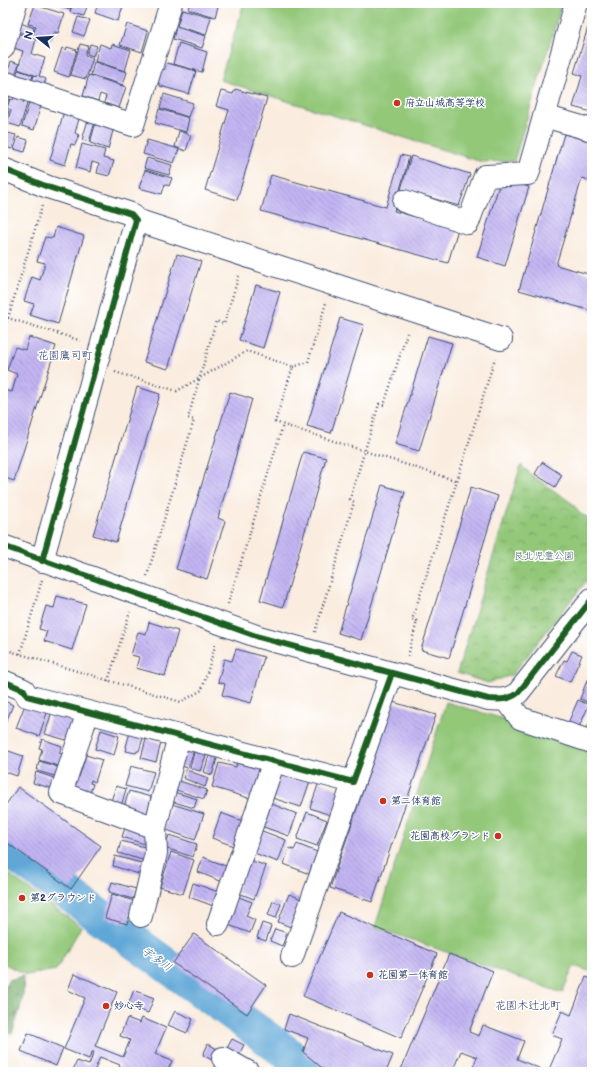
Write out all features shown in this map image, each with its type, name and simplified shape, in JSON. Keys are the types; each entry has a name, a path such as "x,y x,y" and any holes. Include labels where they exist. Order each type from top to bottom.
{"street":[{"path":"3,48 16,3"},
{"path":"3,82 133,125 171,3"},
{"path":"404,201 468,223 485,176 528,174 576,3"},
{"path":"544,116 592,130"},
{"path":"3,170 48,187 131,214 136,220 500,339"},
{"path":"45,562 136,220"},
{"path":"3,546 259,637 488,699 498,700 513,697 518,693 592,599"},
{"path":"292,957 353,782 397,674"},
{"path":"3,681 24,690 27,696 353,782"},
{"path":"506,699 520,718 592,742"},
{"path":"88,712 61,793 155,828"},
{"path":"141,916 156,853 155,828 179,736"},
{"path":"218,924 274,761"},
{"path":"223,1058 248,1072"}],"path":[{"path":"3,329 5,328 48,187"},
{"path":"108,681 138,594 194,420 188,418 216,321 224,324 245,255"},
{"path":"113,372 177,391 247,351 293,367 308,362 332,284"},
{"path":"309,650 354,502 350,499 379,404 384,405 414,310"},
{"path":"8,318 88,343"},
{"path":"397,674 417,621 412,620 457,481 500,339"},
{"path":"293,367 275,422 457,481"},
{"path":"3,649 181,702 202,690 283,425"},
{"path":"20,654 45,562"}],"green space":[{"path":"244,3 562,3 514,161 482,162 220,80"},
{"name":"艮北児童公園","path":"521,465 533,476 573,504 580,514 592,519 592,574 512,675 488,683 457,673"},
{"name":"花園高校グランド","path":"446,702 592,745 592,972 574,966 562,993 375,927"},
{"name":"第2グラウンド","path":"3,870 81,927 56,970 26,975 3,963"},
{"path":"23,976 24,983 22,998 12,1034 3,1031 3,994 8,980"}],"building":[{"path":"62,3 72,3 70,10 61,7"},
{"path":"73,3 88,3 84,16 70,12"},
{"path":"98,3 124,3 118,21 95,13"},
{"path":"190,3 219,3 215,17 188,9"},
{"path":"35,5 64,14 58,33 54,32 51,41 33,35 36,26 28,24"},
{"path":"182,9 211,17 206,35 177,26"},
{"path":"592,14 592,112 573,107 582,76 574,73"},
{"path":"78,17 90,20 84,36 73,32"},
{"path":"20,23 34,28 32,36 18,32"},
{"path":"127,24 148,31 142,52 120,45"},
{"path":"176,27 206,36 202,48 173,39"},
{"path":"19,34 36,39 32,54 45,58 39,76 46,79 44,85 32,82 34,75 37,76 18,69 23,51 14,48"},
{"path":"179,43 207,52 202,72 173,64"},
{"path":"80,44 88,46 85,55 93,58 86,79 71,75"},
{"path":"90,44 97,46 93,56 87,54"},
{"path":"100,44 111,48 112,44 131,50 125,71 95,61"},
{"path":"67,47 77,50 69,77 54,72 62,48 66,50"},
{"path":"11,61 19,64 14,77 7,75"},
{"path":"94,62 127,72 123,85 91,75"},
{"path":"167,63 196,71 189,94 160,86 160,84 156,82 160,69 164,70"},
{"path":"18,70 33,75 31,82 16,78"},
{"path":"89,75 126,87 119,108 104,103 106,96 100,94 98,101 83,96"},
{"path":"235,89 267,98 237,200 205,190 229,110 216,106 221,91 233,94"},
{"path":"11,92 5,110 9,111 6,121 3,120 3,93"},
{"path":"164,94 193,103 188,117 160,108"},
{"path":"15,95 25,97 23,103 27,104 20,127 7,123 11,110 7,108 10,99 13,100"},
{"path":"28,98 42,102 34,130 22,126 29,103 27,103"},
{"path":"159,109 189,118 186,132 155,123"},
{"path":"64,111 80,115 75,133 79,135 75,145 71,144 65,165 50,160"},
{"path":"88,120 95,122 89,142 82,140"},
{"path":"96,122 114,127 108,149 90,143"},
{"path":"179,131 191,135 186,151 175,147"},
{"path":"4,132 16,135 12,149 3,146"},
{"path":"564,134 592,142 592,181 582,178 556,265 592,275 592,311 519,290"},
{"path":"18,137 28,140 25,152 14,149"},
{"path":"147,140 179,149 174,163 143,154"},
{"path":"82,144 105,150 103,158 114,161 109,176 97,173 99,164 92,162 90,172 76,168"},
{"path":"401,155 409,157 394,211 458,229 448,263 261,211 271,175 386,207"},
{"path":"411,156 470,174 459,206 401,189"},
{"path":"147,158 172,165 169,175 144,168"},
{"path":"145,170 172,178 169,186 165,184 162,194 139,188"},
{"path":"501,179 529,187 505,266 477,257"},
{"path":"56,227 84,236 58,324 30,315 34,304 24,301 32,277 40,280 45,263 37,261 45,237 53,238"},
{"path":"177,254 201,261 168,369 144,362"},
{"path":"256,285 280,292 263,348 239,340"},
{"path":"340,318 364,325 331,433 307,426"},
{"path":"428,336 452,343 419,451 395,444"},
{"path":"29,337 56,346 14,481 3,477 3,390 12,392 17,374 7,370 15,347 25,350"},
{"path":"137,387 160,394 116,542 93,535"},
{"path":"230,392 252,399 218,518 225,521 207,579 176,569"},
{"path":"303,452 326,458 283,607 260,600"},
{"path":"542,462 562,475 555,487 535,474"},
{"path":"382,485 405,492 361,640 338,633"},
{"path":"471,487 498,496 449,658 421,650"},
{"path":"57,596 86,604 72,650 44,641 47,631 39,629 46,606 54,608"},
{"path":"149,622 178,631 165,676 136,668 139,657 131,655 138,632 146,634"},
{"path":"236,649 264,657 251,703 222,695 225,684 218,682 224,659 232,661"},
{"path":"572,651 582,655 570,682 556,676 564,660 567,661"},
{"path":"587,680 592,682 592,704 580,699"},
{"path":"3,700 13,705 3,729"},
{"path":"578,700 589,705 579,727 568,723"},
{"path":"26,702 48,710 39,736 16,728"},
{"name":"第二体育館","path":"393,702 436,715 372,902 330,888"},
{"path":"52,711 76,718 70,741 45,734"},
{"path":"591,719 592,726 590,731 586,730"},
{"path":"131,728 145,732 139,751 136,753 126,751"},
{"path":"101,730 119,736 114,755 95,749"},
{"path":"42,739 62,746 59,753 65,755 61,767 39,760 42,749 39,748"},
{"path":"146,739 161,743 156,762 141,758"},
{"path":"182,747 194,750 188,768 177,765"},
{"path":"3,749 23,756 17,776 3,771"},
{"path":"195,749 207,753 200,771 190,768"},
{"path":"210,753 218,755 212,775 204,772"},
{"path":"86,755 102,760 95,782 91,780 90,783 93,784 90,793 66,791 71,774 79,777"},
{"path":"238,758 266,766 255,800 212,787 219,763 236,767"},
{"path":"39,761 61,768 58,777 37,771"},
{"path":"131,766 154,772 148,792 125,786"},
{"path":"278,767 311,778 301,807 269,797"},
{"path":"186,770 208,778 205,787 183,778"},
{"path":"36,772 57,779 54,789 33,783"},
{"path":"173,779 207,790 204,799 170,788"},
{"path":"319,782 342,791 333,816 310,808"},
{"path":"116,786 126,789 120,810 109,807"},
{"path":"18,787 101,846 71,889 3,840 3,809"},
{"path":"129,791 151,797 149,807 152,807 148,821 122,813"},
{"path":"174,792 197,799 194,808 171,801"},
{"path":"267,802 297,814 289,836 258,825"},
{"path":"172,804 204,814 195,840 164,829"},
{"path":"307,812 327,820 317,846 297,839"},
{"path":"221,813 245,822 236,847 212,838"},
{"path":"126,825 152,832 148,845 122,837"},
{"path":"257,829 286,840 278,862 249,851"},
{"path":"169,835 197,844 193,857 165,848"},
{"path":"121,841 149,848 146,861 118,853"},
{"path":"297,844 317,852 309,874 284,864 289,848 294,850"},
{"path":"171,852 194,860 183,894 160,887"},
{"path":"115,856 145,864 142,875 113,866"},
{"path":"203,857 231,868 225,883 198,872"},
{"path":"247,859 266,866 254,899 236,892"},
{"path":"112,882 136,889 133,899 109,892"},
{"path":"193,883 224,894 219,908 189,897"},
{"path":"112,894 134,901 127,924 105,918"},
{"path":"289,894 304,900 293,928 278,922"},
{"path":"233,895 252,902 246,916 255,920 250,933 223,923"},
{"path":"273,901 281,904 276,918 268,915"},
{"name":"花園第一体育館","path":"339,912 437,954 401,1038 303,996"},
{"path":"262,923 271,926 266,941 257,938"},
{"path":"275,929 287,933 282,946 270,941"},
{"path":"194,934 266,985 247,1014 173,963"},
{"path":"449,954 493,971 469,1032 479,1036 483,1025 524,1041 517,1059 548,1072 471,1072 477,1057 461,1051 452,1072 400,1072"},
{"path":"74,974 117,992 95,1046 123,1057 130,1040 120,1036 127,1018 140,1023 142,1018 166,1028 155,1054 172,1061 167,1072 117,1072 120,1065 100,1057 94,1072 72,1072 77,1061 89,1065 94,1052 92,1052 89,1059 64,1049 85,998 68,990"},
{"path":"586,977 592,979 592,1072 548,1072 562,1039 552,1035 562,1011 571,1015"},
{"path":"134,990 154,998 148,1013 128,1005"},
{"path":"175,1011 193,1019 187,1033 168,1025"},
{"path":"289,1014 393,1055 386,1072 327,1072 303,1052 308,1038 284,1029"},
{"path":"28,1033 63,1048 56,1066 21,1051"},
{"path":"232,1039 244,1045 238,1056 226,1050"},
{"path":"208,1044 217,1049 212,1060 203,1055"}],"waterway":[{"name":"宇多川","path":"3,846 287,1053 310,1072"}],"cycle path":[{"path":"3,169 48,187 131,214 136,220 42,561"},
{"path":"3,546 259,637 488,699 504,699 518,693 592,599"},
{"path":"3,681 24,690 27,696 353,782 392,673"}],"place":[{"name":"府立山城高等学校","path":"397,103"},
{"name":"第二体育館","path":"383,801"},
{"name":"花園高校グランド","path":"498,836"},
{"name":"第2グラウンド","path":"22,898"},
{"name":"花園第一体育館","path":"370,975"},
{"name":"妙心寺","path":"106,1006"}],"district":[{"name":"花園鷹司町","path":"65,355"},
{"name":"花園木辻北町","path":"528,1005"}]}
